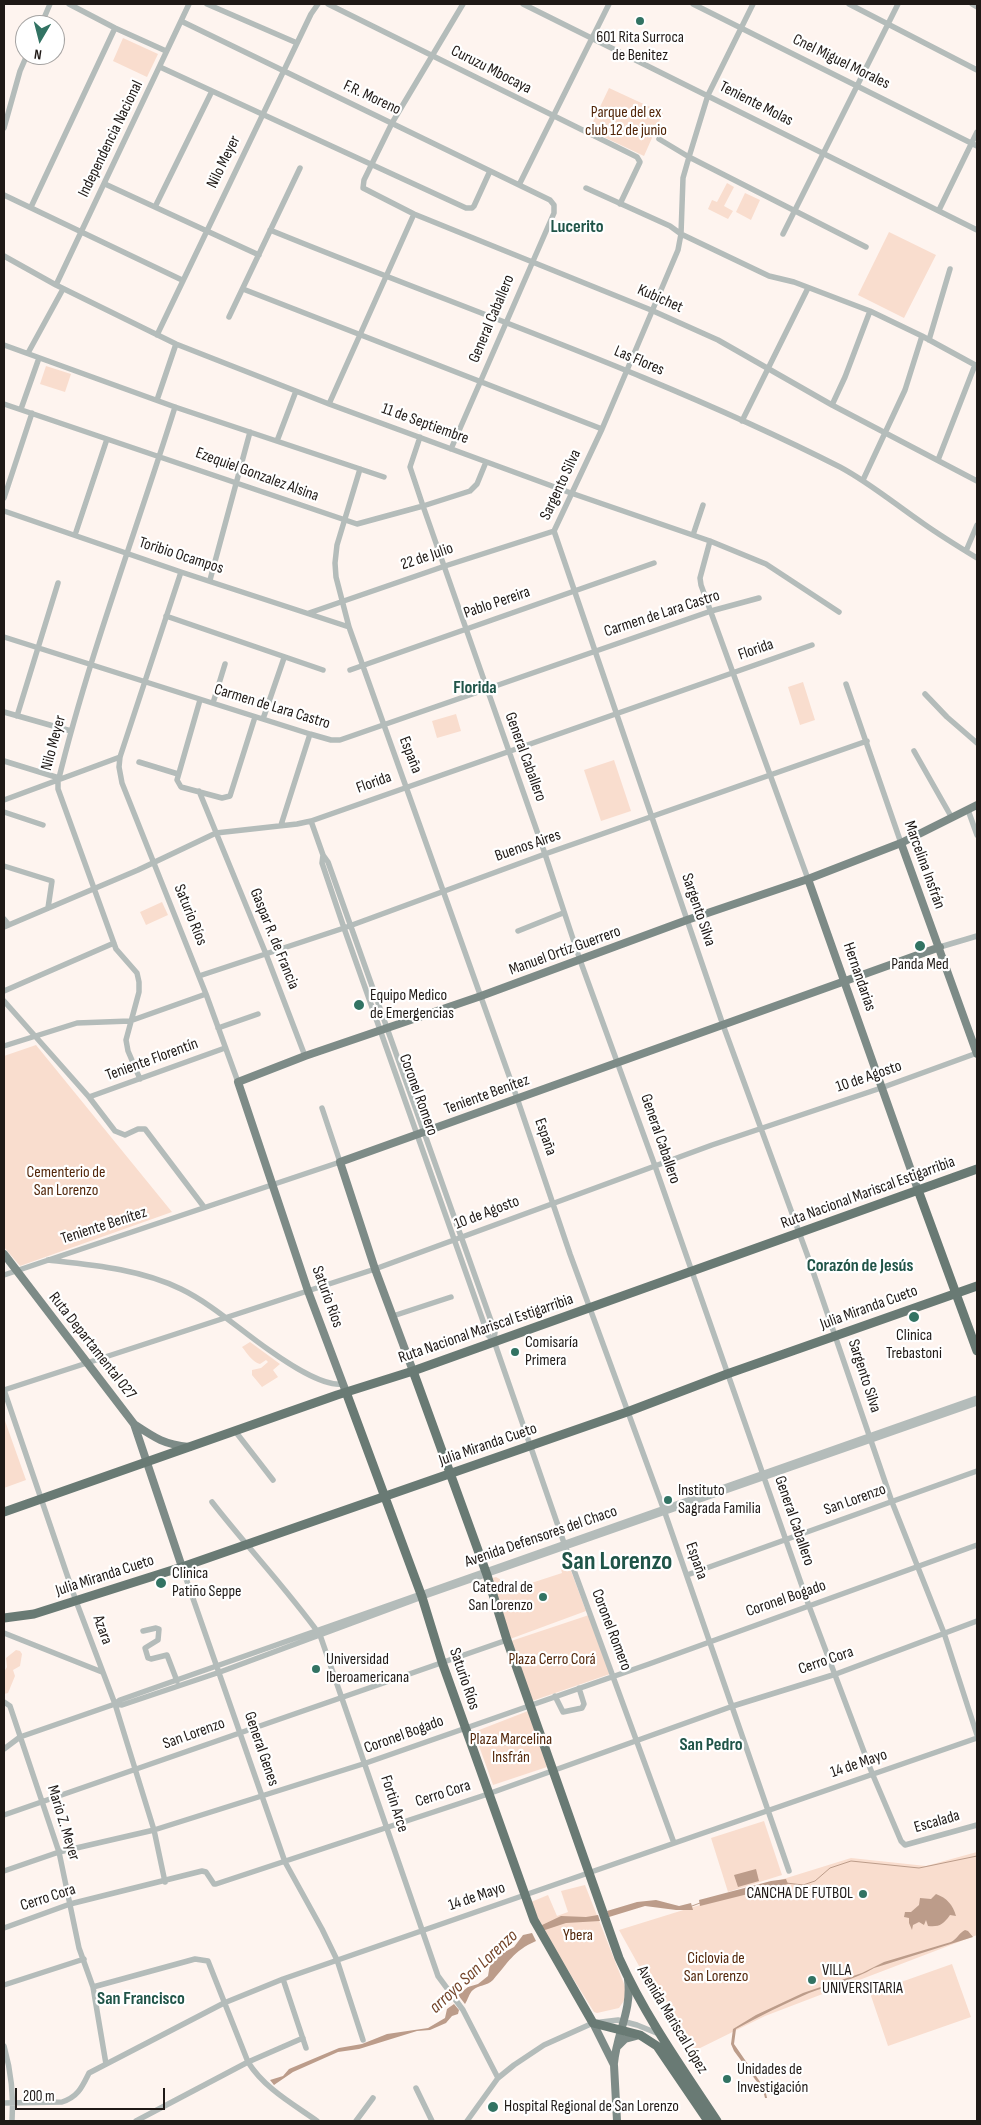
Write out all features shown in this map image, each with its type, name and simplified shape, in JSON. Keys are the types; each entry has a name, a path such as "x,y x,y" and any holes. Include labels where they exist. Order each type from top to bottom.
{"highway":[{"name":"Ruta Nacional Mariscal Estigarribia","path":"4,1512 235,1431 340,1389 413,1370 977,1169"},
{"name":"Hernandarias","path":"918,1190 957,1292 977,1351"},
{"name":"Julia Miranda Cueto","path":"4,1618 34,1614 182,1567 627,1412 727,1374 977,1286"},
{"name":"Avenida Mariscal López","path":"413,1370 486,1573 507,1640 590,1873 599,1904 628,1978 659,2034 717,2121"},
{"name":"Saturio Ríos","path":"340,1389 384,1497 420,1595 524,1895 541,1935 593,2023"},
{"name":"Avenida Mariscal López","path":"593,2023 623,2025 657,2046 708,2121"}],"main road":[{"name":"Manuel Ortíz Guerrero","path":"238,1082 304,1056 481,996 687,920 808,879 901,843 977,805"},
{"name":"Marcelina Insfrán","path":"901,843 977,1054"},
{"name":"Hernandarias","path":"808,879 918,1190"},
{"name":"Teniente Benítez","path":"340,1162 845,983 940,947"},
{"name":"Saturio Ríos","path":"238,1082 340,1389"},
{"path":"340,1162 374,1269 413,1370"},
{"name":"Ruta Departamental 027","path":"4,1254 134,1424 146,1462"},
{"path":"134,1424 155,1439 188,1446"},
{"name":"General Genes","path":"146,1462 182,1567"},
{"path":"617,2121 615,2050 630,1999 628,1978"},
{"path":"593,2023 614,2064"},
{"path":"615,2050 626,2039 640,2035"}],"street":[{"path":"69,4 115,28 166,51"},
{"name":"Independencia Nacional","path":"56,285 189,4"},
{"path":"207,4 297,43"},
{"name":"Nilo Meyer","path":"157,335 262,114 311,14 318,4"},
{"name":"Curuzu Mbocaya","path":"328,4 637,158 640,162 620,204"},
{"path":"371,164 392,123 463,4"},
{"name":"Teniente Molas","path":"523,4 977,230"},
{"path":"519,185 609,4"},
{"name":"Cnel Miguel Morales","path":"693,4 857,84 975,145"},
{"name":"Sargento Silva","path":"753,4 708,95 689,157 683,178 682,234 678,250 602,429 554,531 593,651 723,1025 836,1336 892,1502 944,1633 977,1736"},
{"path":"849,4 977,70"},
{"path":"783,234 898,4"},
{"path":"972,4 977,6"},
{"name":"F.R. Moreno","path":"181,21 550,200"},
{"path":"30,207 115,28"},
{"path":"4,128 23,65"},
{"path":"160,67 466,208 472,208 490,171"},
{"path":"155,207 212,91"},
{"path":"939,210 975,145 977,132"},
{"path":"659,139 689,157 866,247"},
{"name":"Kubichet","path":"371,164 364,180 363,188 414,214 652,310 736,350 832,405 977,481"},
{"path":"229,317 300,168"},
{"path":"105,184 259,255"},
{"path":"586,188 670,226 682,234 769,276 794,282 870,311 976,365 938,460"},
{"path":"4,195 182,280"},
{"name":"General Caballero","path":"451,449 508,322 531,260 554,212 554,205 550,200"},
{"path":"329,404 414,214"},
{"name":"Las Flores","path":"270,230 387,278 508,322 627,370 742,421 863,480 923,524 977,558"},
{"name":"11 de Septiembre","path":"4,256 63,289 176,344 329,404 571,493 710,541 766,564 839,612"},
{"path":"929,340 950,269"},
{"path":"243,288 360,336 602,429"},
{"path":"742,421 808,288"},
{"path":"28,353 63,289"},
{"path":"832,405 845,377 870,311"},
{"path":"863,480 905,390 922,336"},
{"path":"157,400 176,344"},
{"path":"4,345 176,407 384,477"},
{"path":"21,409 39,358"},
{"path":"277,441 296,391"},
{"name":"Ezequiel Gonzalez Alsina","path":"4,404 357,524 423,506 470,490 476,484 486,462"},
{"name":"Nilo Meyer","path":"140,1079 128,1051 126,1040 140,982 136,973 116,948 58,789 70,732 126,553 176,407"},
{"path":"4,498 32,413"},
{"path":"210,580 250,432"},
{"name":"General Caballero","path":"420,437 410,467 486,690 545,854 563,913 655,1166 809,1606 872,1774 901,1841 905,1845"},
{"path":"75,535 107,439"},
{"name":"España","path":"360,469 337,545 334,563 349,627 407,786 442,891 481,996 627,1412 710,1640 790,1871"},
{"path":"693,535 703,505"},
{"name":"Toribio Ocampos","path":"4,511 349,627"},
{"path":"966,551 977,525"},
{"name":"22 de Julio","path":"309,613 554,531"},
{"name":"Hernandarias","path":"710,541 700,578 808,879"},
{"name":"Pablo Pereira","path":"350,670 654,563"},
{"name":"Saturio Ríos","path":"181,572 120,757 119,767 122,783 206,994 238,1082"},
{"path":"17,716 58,584"},
{"name":"Carmen de Lara Castro","path":"4,637 144,683 310,734 331,740 340,740 711,611 759,598"},
{"path":"166,616 323,670"},
{"name":"Florida","path":"6,926 216,833 311,821 508,750 812,645"},
{"path":"263,719 284,658"},
{"path":"213,703 225,664"},
{"name":"Marcelina Insfrán","path":"846,684 901,843"},
{"path":"925,694 947,717 977,743"},
{"path":"200,700 177,780 179,785 222,798 230,796 255,716"},
{"path":"4,712 70,732"},
{"path":"281,826 310,734"},
{"name":"Buenos Aires","path":"199,976 344,928 545,854 867,741"},
{"path":"914,751 952,818"},
{"path":"4,800 59,778 120,757"},
{"path":"4,762 59,778"},
{"path":"139,762 178,774"},
{"name":"Gaspar R. de Francia","path":"199,791 266,954 304,1056"},
{"path":"968,810 977,835"},
{"path":"4,812 44,825"},
{"name":"Coronel Romero","path":"311,821 323,855 328,862 344,928 384,1028"},
{"path":"4,866 52,881 48,908"},
{"name":"Coronel Romero","path":"333,886 350,925 488,1335 494,1341 532,1445 565,1545 674,1843"},
{"path":"518,931 563,913"},
{"path":"4,919 6,926"},
{"name":"Teniente Benítez","path":"940,947 977,936"},
{"path":"4,991 114,943"},
{"path":"4,1046 77,1023 130,1022 206,994"},
{"path":"4,1001 89,1097 115,1131 125,1135 138,1128 145,1129 150,1134 204,1207"},
{"path":"218,1028 258,1014"},
{"name":"Teniente Florentín","path":"89,1097 225,1048"},
{"name":"10 de Agosto","path":"4,1390 374,1269 761,1128 977,1054"},
{"path":"322,1108 340,1162"},
{"name":"Coronel Romero","path":"421,1133 462,1238 495,1332 494,1341"},
{"name":"Teniente Benítez","path":"4,1275 46,1259 340,1162"},
{"path":"46,1259 147,1275 182,1290 292,1366 340,1389"},
{"path":"393,1316 451,1297"},
{"name":"Azara","path":"4,1390 76,1601 115,1704 154,1830 165,1882"},
{"name":"Avenida Defensores del Chaco","path":"115,1704 122,1705 420,1595 664,1511 977,1398"},
{"name":"Avenida Defensores del Chaco","path":"869,1438 977,1403"},
{"path":"235,1431 273,1480"},
{"name":"San Lorenzo","path":"687,1576 977,1471"},
{"name":"Fortin Arce","path":"212,1502 319,1632 366,1763 386,1827 438,1976 463,2010 498,2078"},
{"name":"Coronel Bogado","path":"4,1871 59,1852 154,1830 366,1763 977,1545"},
{"name":"General Genes","path":"182,1567 285,1862 337,1960 363,2040"},
{"name":"Cerro Cora","path":"4,1928 70,1904 165,1882 202,1870 206,1872 215,1884 285,1862 488,1794 733,1706 836,1674 977,1621"},
{"path":"143,1631 159,1629 158,1640 145,1648 148,1658 151,1660 166,1655 177,1681"},
{"path":"4,1633 102,1672"},
{"name":"San Lorenzo","path":"4,1815 507,1640"},
{"name":"Avenida Defensores del Chaco","path":"4,1749 20,1737 115,1704 120,1700 218,1669"},
{"path":"555,1696 563,1712 582,1708 584,1704 579,1688"},
{"name":"Mario Z. Meyer","path":"4,1702 10,1706 59,1852 79,1948 93,1987 106,2064"},
{"name":"14 de Mayo","path":"4,2102 62,2102 69,2100 81,2089 89,2073 224,2003 283,1979 768,1811 977,1736"},
{"name":"Escalada","path":"905,1845 977,1825"},
{"path":"4,1985 84,1958"},
{"path":"93,1987 195,1959 203,1959 210,1963 248,2062 264,2082 317,2121"},
{"path":"283,1979 306,2048"},
{"path":"467,2121 498,2078 532,2052 593,2023"},
{"path":"623,2025 637,2024 659,2034"},
{"path":"136,2121 248,2062 303,2038"},
{"path":"4,2046 10,2068 14,2103 12,2121"},
{"path":"416,2088 432,2121"},
{"path":"356,2121 373,2098"}],"green space":[{"path":"123,38 158,54 147,77 113,61"},
{"name":"Parque del ex club 12 de junio","path":"609,88 663,113 644,156 589,130"},
{"path":"727,183 734,187 724,206 733,211 728,219 708,209 712,200 717,202"},
{"path":"745,193 760,200 751,220 736,212"},
{"path":"889,232 936,255 904,318 858,295"},
{"path":"46,366 71,374 65,392 40,384"},
{"path":"803,682 815,720 800,725 788,687"},
{"path":"456,714 461,731 437,738 432,721"},
{"path":"614,760 631,811 601,821 584,770"},
{"path":"162,902 168,915 146,925 140,912"},
{"name":"Cementerio de San Lorenzo","path":"36,1045 172,1212 20,1266 4,1247 4,1056"},
{"path":"250,1342 280,1364 273,1370 278,1377 262,1387 252,1375 252,1370 261,1368 268,1362 266,1360 260,1364 250,1357 242,1347"},
{"path":"4,1418 26,1480 4,1488"},
{"path":"568,1563 586,1611 510,1639 489,1579 496,1577 516,1588 562,1573 560,1565"},
{"name":"Plaza Cerro Corá","path":"589,1615 610,1674 532,1701 511,1641"},
{"path":"16,1650 22,1654 20,1666 13,1670 15,1676 8,1693 4,1694 6,1658"},
{"name":"Plaza Marcelina Insfrán","path":"528,1711 547,1767 493,1785 474,1732"},
{"path":"764,1821 782,1875 728,1892 711,1838"},
{"name":"Ciclovia de San Lorenzo","path":"977,1852 977,1935 765,2016 688,2054 619,1930 851,1858 926,1866"},
{"name":"Ybera","path":"585,1885 626,1989 625,1999 619,2008 597,2013 594,2012 544,1932 531,1902 548,1895 557,1916 568,1912 561,1891"},
{"path":"952,1964 971,2017 888,2046 870,1993"}],"shaded area":[{"path":"756,1869 759,1881 738,1887 734,1875"},
{"path":"786,1879 788,1884 700,1906 699,1900 771,1881"},
{"path":"936,1894 949,1902 956,1916 950,1915 943,1923 935,1926 928,1926 926,1920 924,1925 919,1922 913,1925 912,1930 909,1918 904,1917 905,1912 911,1912 919,1905 920,1898 931,1899"},
{"path":"656,1900 679,1906 691,1903 693,1910 645,1906 609,1917 607,1911 637,1902"},
{"path":"598,1915 600,1921 566,1923 542,1931 540,1926 561,1916 586,1917"},
{"path":"965,1930 973,1937 874,1968 850,1979 809,1993 736,2029 734,2044 765,2089 767,2098 765,2098 763,2090 734,2051 731,2044 733,2029 756,2015 803,1993 862,1973 884,1962 951,1942"},
{"path":"532,1933 536,1941 516,1953 491,1982 473,1990 465,2004 458,1995 488,1976 490,1964 501,1954 514,1947 523,1935"},
{"path":"454,2004 459,2010 458,2014 452,2016 446,2023 430,2030 417,2031 359,2049 338,2052 293,2072 274,2085 270,2080 283,2076 289,2069 339,2048 362,2044 387,2034 428,2028 445,2018 447,2009"}],"waterway":[{"name":"arroyo San Lorenzo","path":"786,1883 803,1885 815,1881 830,1868 851,1861 919,1868 977,1856"},
{"name":"arroyo San Lorenzo","path":"692,1906 700,1903"}],"place":[{"name":"601 Rita Surroca de Benitez","path":"640,21"},
{"name":"Panda Med","path":"920,946"},
{"name":"Equipo Medico de Emergencias","path":"359,1005"},
{"name":"Clinica Trebastoni","path":"914,1317"},
{"name":"Comisaría Primera","path":"515,1352"},
{"name":"Instituto Sagrada Familia","path":"668,1500"},
{"name":"Clinica Patiño Seppe","path":"161,1583"},
{"name":"Catedral de San Lorenzo","path":"543,1597"},
{"name":"Universidad Iberoamericana","path":"316,1669"},
{"name":"CANCHA DE FUTBOL","path":"863,1894"},
{"name":"VILLA UNIVERSITARIA","path":"812,1980"},
{"name":"Unidades de Investigación","path":"727,2079"},
{"name":"Hospital Regional de San Lorenzo","path":"493,2107"}],"district":[{"name":"Lucerito","path":"577,227"},
{"name":"Florida","path":"475,688"},
{"name":"Corazón de Jesús","path":"860,1266"},
{"name":"San Lorenzo","path":"617,1562"},
{"name":"San Pedro","path":"711,1745"},
{"name":"San Francisco","path":"141,1999"}]}
